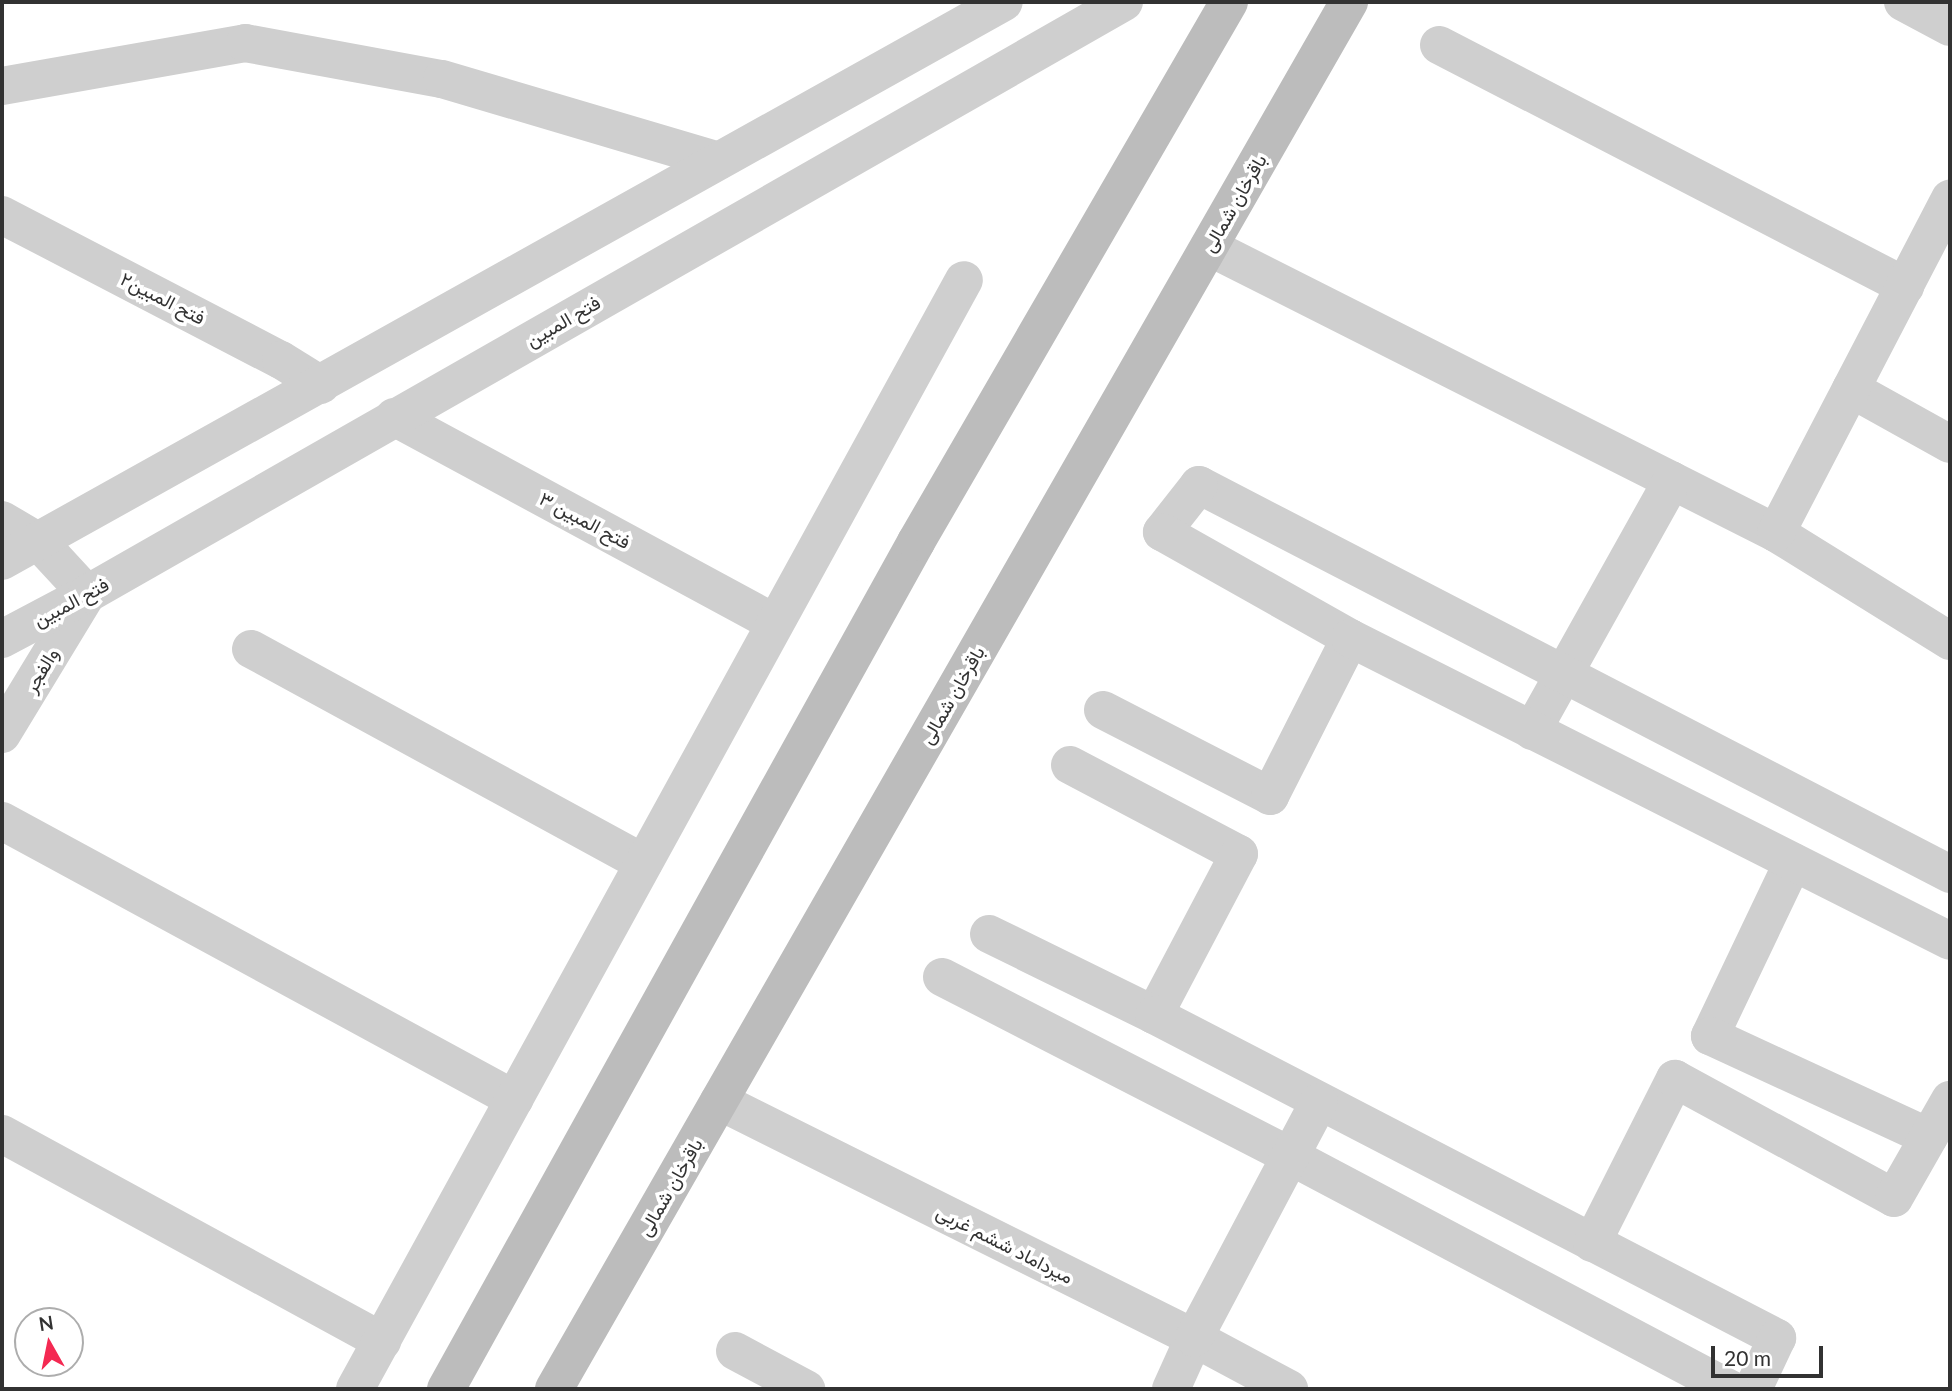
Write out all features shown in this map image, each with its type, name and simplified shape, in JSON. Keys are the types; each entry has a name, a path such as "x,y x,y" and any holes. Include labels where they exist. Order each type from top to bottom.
{"main road":[{"path":"446,1389 909,555 1229,2"},
{"name":"باقرخان شمالی","path":"554,1389 1349,2"}],"street":[{"path":"2,561 1004,2"},
{"path":"1903,2 1950,27"},
{"name":"فتح المبین","path":"2,639 87,594 1115,4"},
{"path":"2,86 245,43 442,79 718,161"},
{"path":"1438,45 1905,286"},
{"path":"1776,533 1950,199"},
{"name":"فتح المبین۲","path":"2,215 281,360 321,385"},
{"path":"1209,247 1776,533 1950,641"},
{"path":"355,1389 964,280"},
{"path":"1851,389 1950,444"},
{"name":"فتح المبین ۳","path":"394,417 775,623"},
{"path":"1532,732 1563,671 1672,480"},
{"path":"1950,874 1563,671 1199,485 1162,532 1350,638 1950,941"},
{"path":"2,520 39,542 87,594"},
{"name":"والفجر","path":"2,734 87,594"},
{"path":"1104,710 1270,796 1350,638"},
{"path":"251,649 644,863"},
{"path":"1070,765 1239,853 1154,1015"},
{"path":"2,821 514,1099"},
{"path":"1793,862 1710,1037 1929,1137"},
{"path":"989,934 1154,1015 1777,1338 1753,1389"},
{"path":"942,977 1290,1156 1730,1389"},
{"path":"1592,1243 1675,1079 1894,1198 1950,1100"},
{"name":"میرداماد ششم غربی","path":"719,1101 1194,1338 1289,1389"},
{"path":"1171,1389 1194,1338 1319,1102"},
{"path":"2,1134 382,1341"},
{"path":"735,1351 806,1389"}]}
